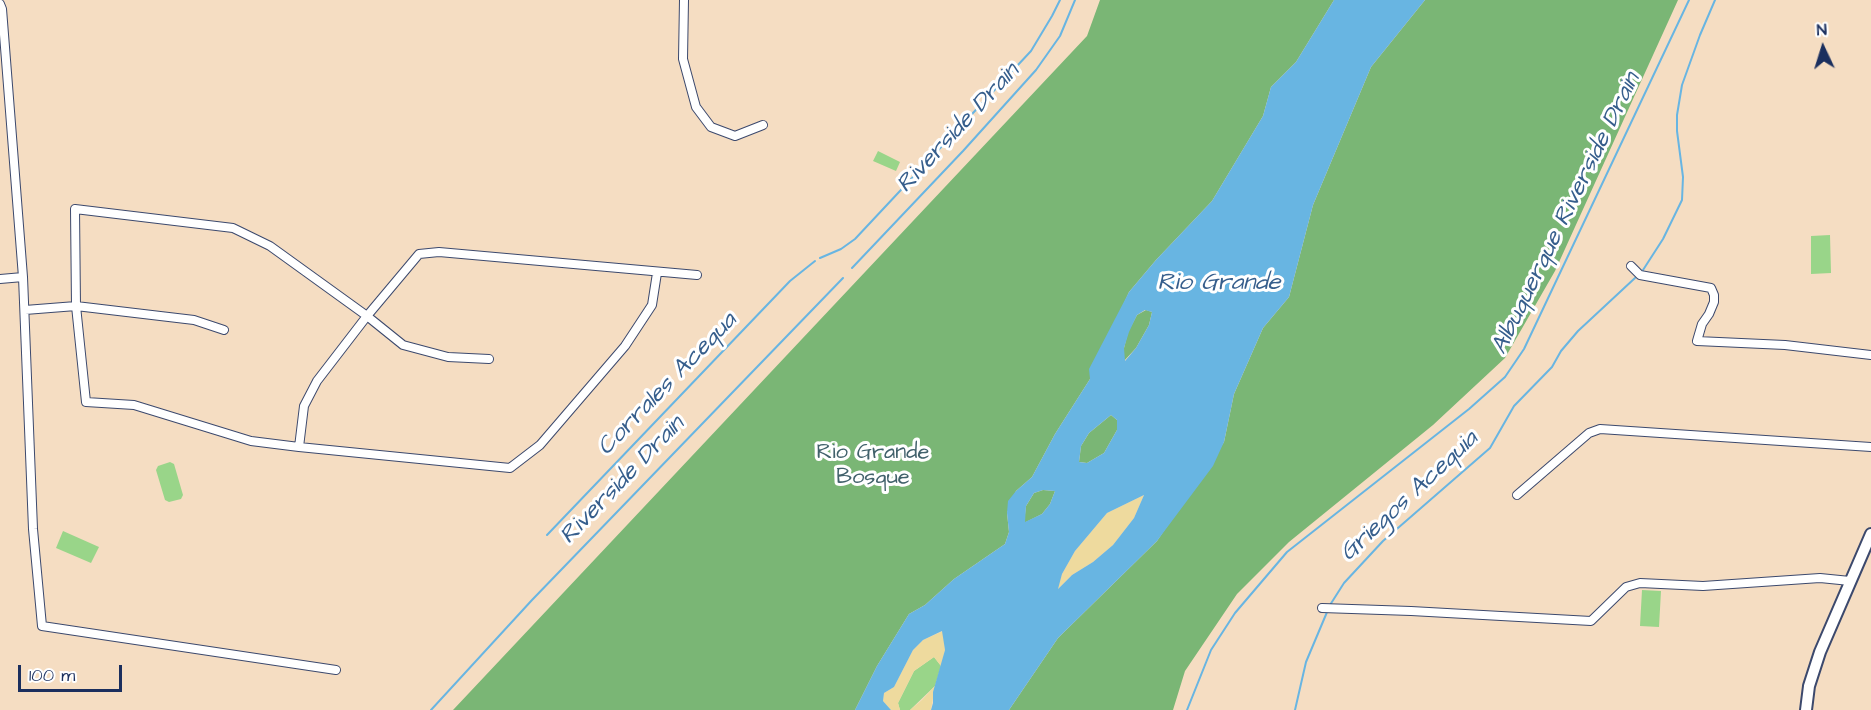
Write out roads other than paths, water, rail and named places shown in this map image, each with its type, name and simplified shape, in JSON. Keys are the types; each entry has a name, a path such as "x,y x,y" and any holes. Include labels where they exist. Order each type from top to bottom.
{"street":[{"path":"684,0 683,58 696,107 711,126 735,136 763,125"},
{"path":"0,4 23,277 33,529 42,626 336,670"},
{"path":"489,359 448,357 403,345 270,246 233,228 75,210 76,306 86,402 134,405 251,441 299,447 510,468 540,445 624,346 652,305 657,273"},
{"path":"299,447 304,406 316,381 419,254 439,252 697,275"},
{"path":"1631,266 1640,275 1711,288 1714,302 1696,341 1785,345 1871,355"},
{"path":"0,279 23,277"},
{"path":"25,310 76,306 194,320 224,330"},
{"path":"1517,495 1589,433 1600,429 1871,447"},
{"path":"1806,710 1809,686 1820,652 1871,534"},
{"path":"1323,608 1591,621 1626,587 1640,583 1703,586 1820,578 1850,581"}],"water":[{"name":"Rio Grande","path":"1334,0 1425,0 1371,67 1313,205 1289,297 1263,328 1234,394 1224,442 1213,466 1157,541 1058,638 1009,710 931,710 933,692 945,650 942,631 923,640 913,650 894,687 884,693 883,701 891,710 855,710 877,666 909,614 925,605 954,579 1005,544 1009,532 1008,501 1032,477 1055,434 1090,379 1089,369 1129,292 1212,201 1263,116 1271,87 1296,62","holes":["1145,310 1152,312 1149,325 1136,348 1125,361 1124,348 1137,315","1111,415 1117,420 1117,430 1104,453 1087,463 1079,462 1081,446 1089,433","1043,490 1055,491 1050,504 1042,514 1025,522 1026,506 1034,493","1144,495 1134,518 1113,545 1093,562 1072,575 1058,589 1062,574 1075,551 1107,513"]}],"waterway":[{"name":"Corrales Acequa","path":"820,258 841,249 855,239 1031,51 1060,0"},
{"name":"Riverside Drain","path":"852,268 1036,70 1060,36 1075,0"},
{"name":"Albuquerque Riverside Drain","path":"1187,710 1211,650 1235,613 1287,552 1469,409 1505,377 1524,349 1689,0"},
{"name":"Griegos Acequia","path":"1643,270 1663,239 1682,200 1683,177 1677,115 1682,85 1715,0"},
{"name":"Corrales Acequa","path":"547,535 790,281 815,261"},
{"name":"Riverside Drain","path":"431,710 532,600 843,278"},
{"name":"Griegos Acequia","path":"1295,710 1306,662 1330,605 1344,583 1383,541 1490,448 1514,406 1552,367 1561,351 1578,331 1635,278"}],"park label":[{"name":"Rio Grande Bosque","path":"873,466"}]}
